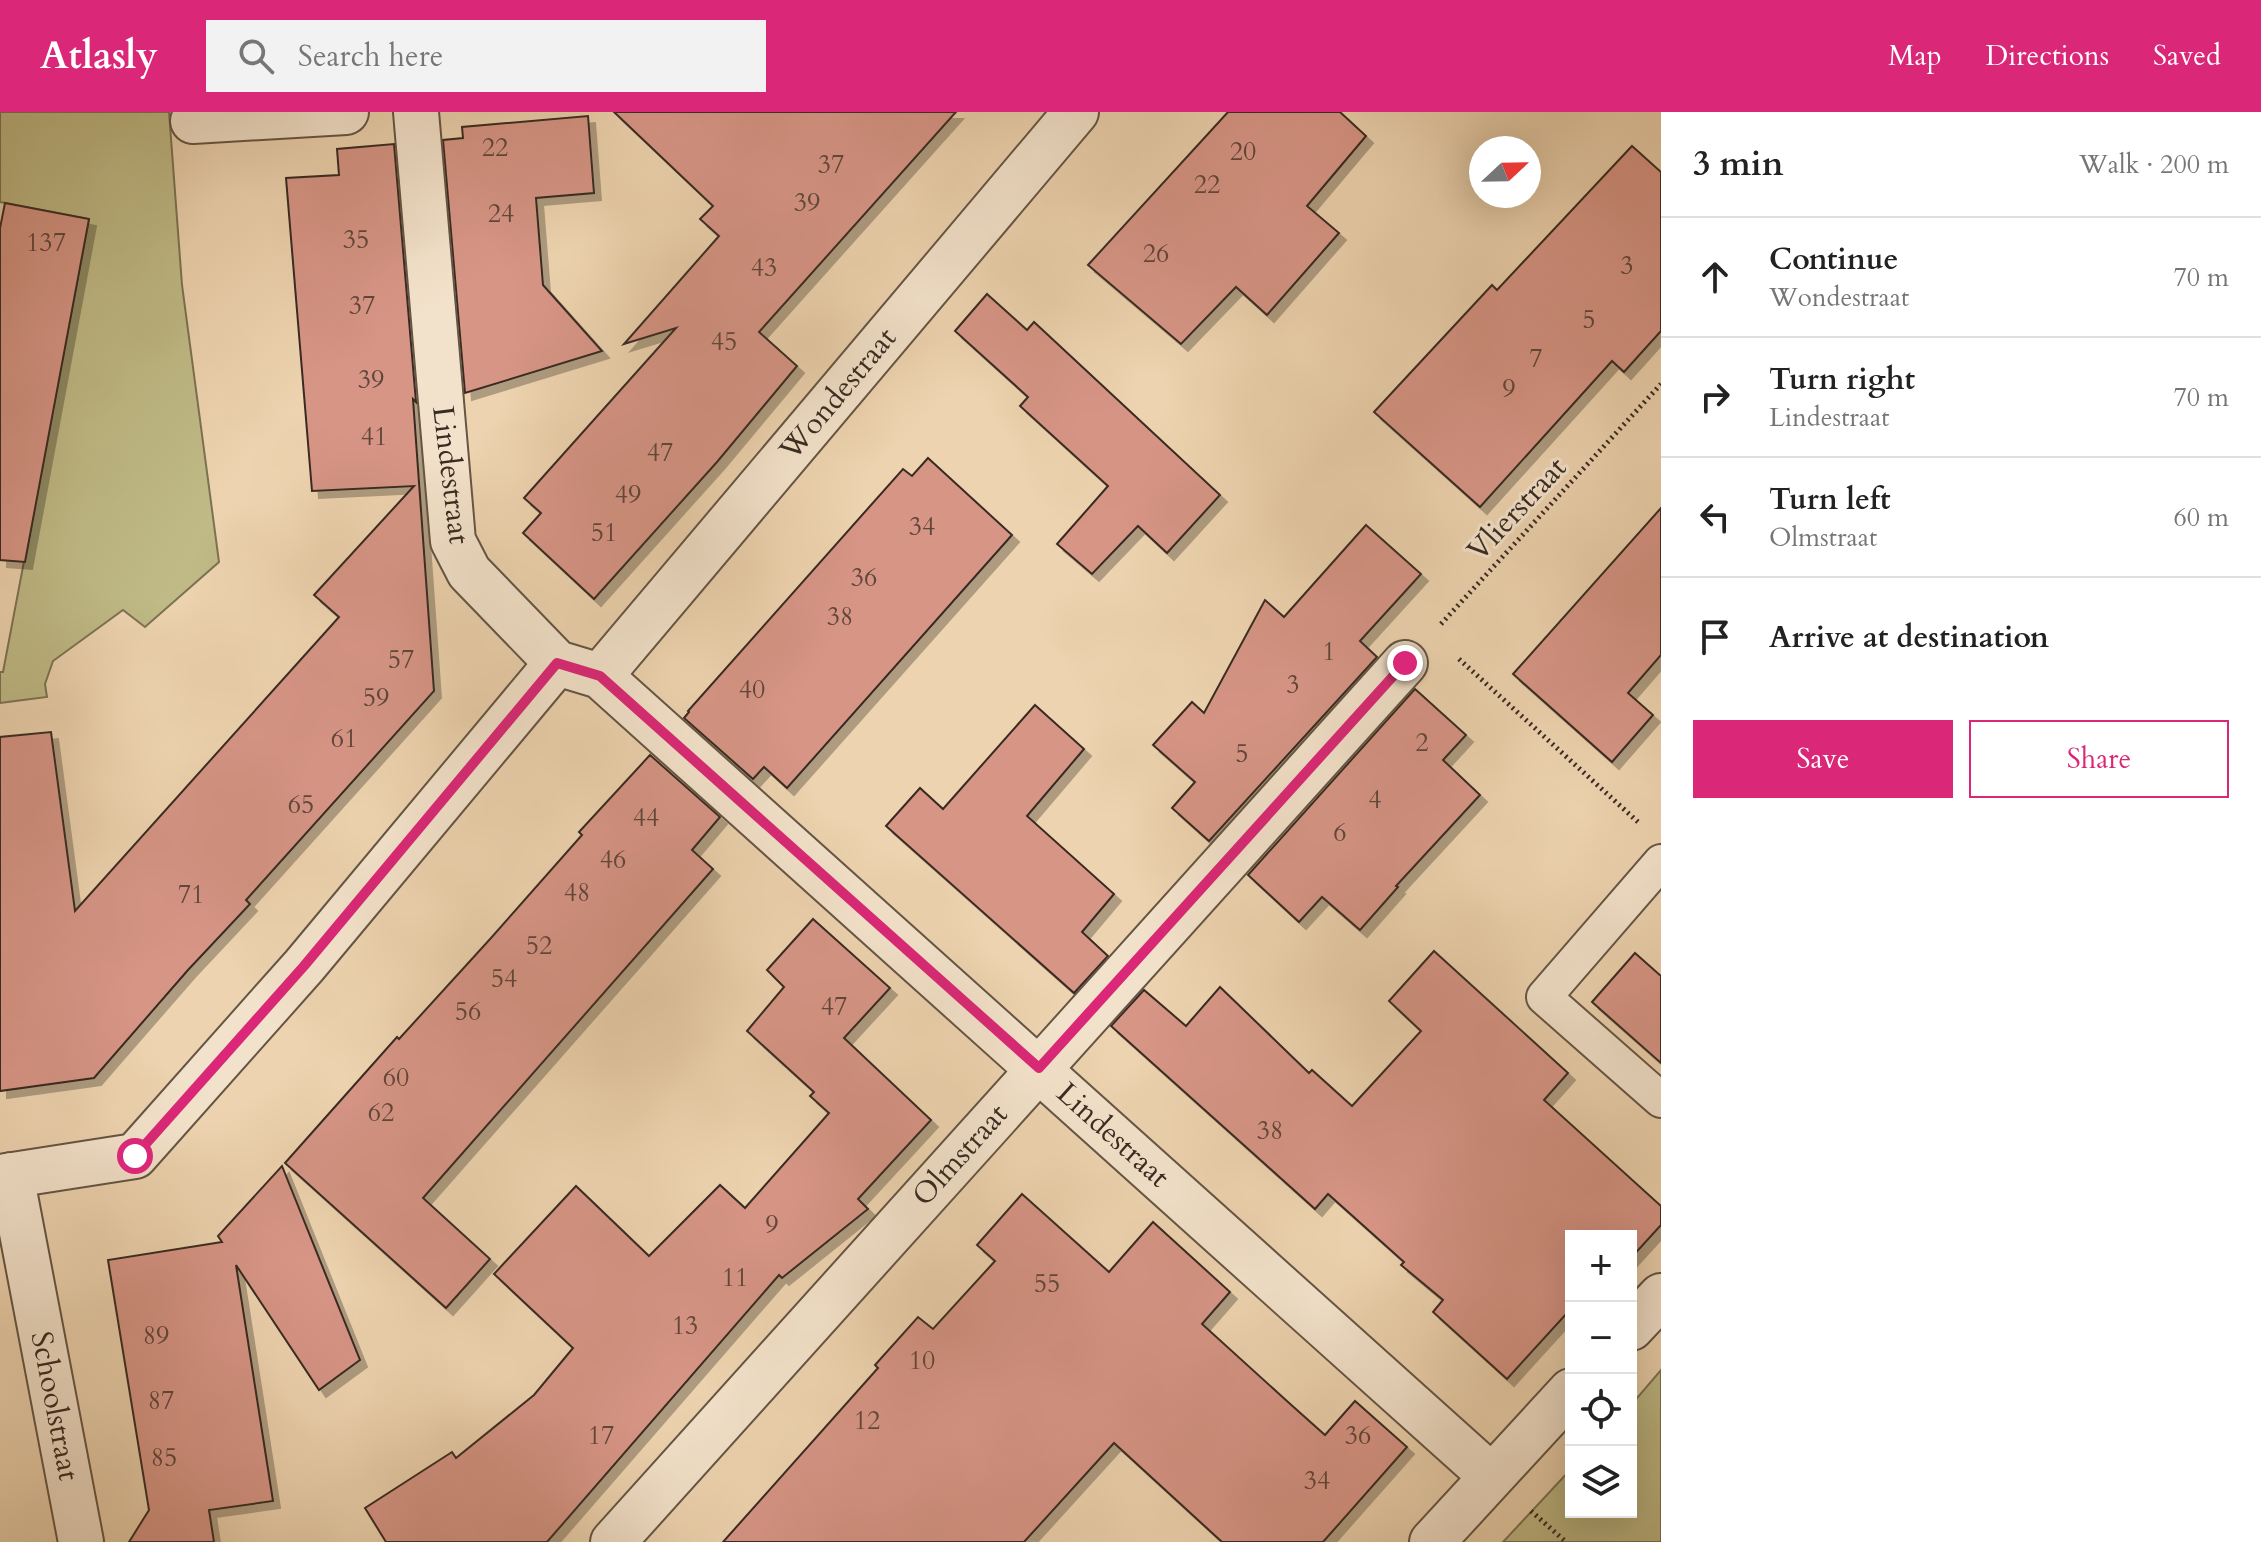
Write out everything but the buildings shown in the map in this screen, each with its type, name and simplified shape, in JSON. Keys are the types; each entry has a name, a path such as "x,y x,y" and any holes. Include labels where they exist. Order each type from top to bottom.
{"street":[{"path":"193,121 346,112"},
{"name":"Lindestraat","path":"416,112 453,541 469,572 557,663 600,676 1491,1476"},
{"name":"Wondestraat","path":"600,676 1076,112"},
{"name":"Olmstraat","path":"613,1542 1418,648"},
{"path":"5,1176 135,1156 304,966 557,663"},
{"name":"Schoolstraat","path":"5,1176 81,1542"},
{"path":"1637,1322 1661,1296"},
{"path":"1432,1542 1565,1397"}],"lane":[{"path":"1655,847 1544,997 1661,1100"}],"path":[{"name":"Vlierstraat","path":"1418,648 1661,384"},
{"path":"1418,648 1655,847"}],"shaded area":[{"path":"0,112 169,112 182,285 219,562 145,627 123,610 53,661 45,684 47,697 0,703 0,672 3,672 89,219 0,202"},
{"path":"1661,1370 1661,1542 1503,1542 1565,1475 1565,1518 1637,1518 1637,1398"}],"route":[{"path":"135,1156 304,966 557,663 600,676 1039,1068 1405,663"}]}
